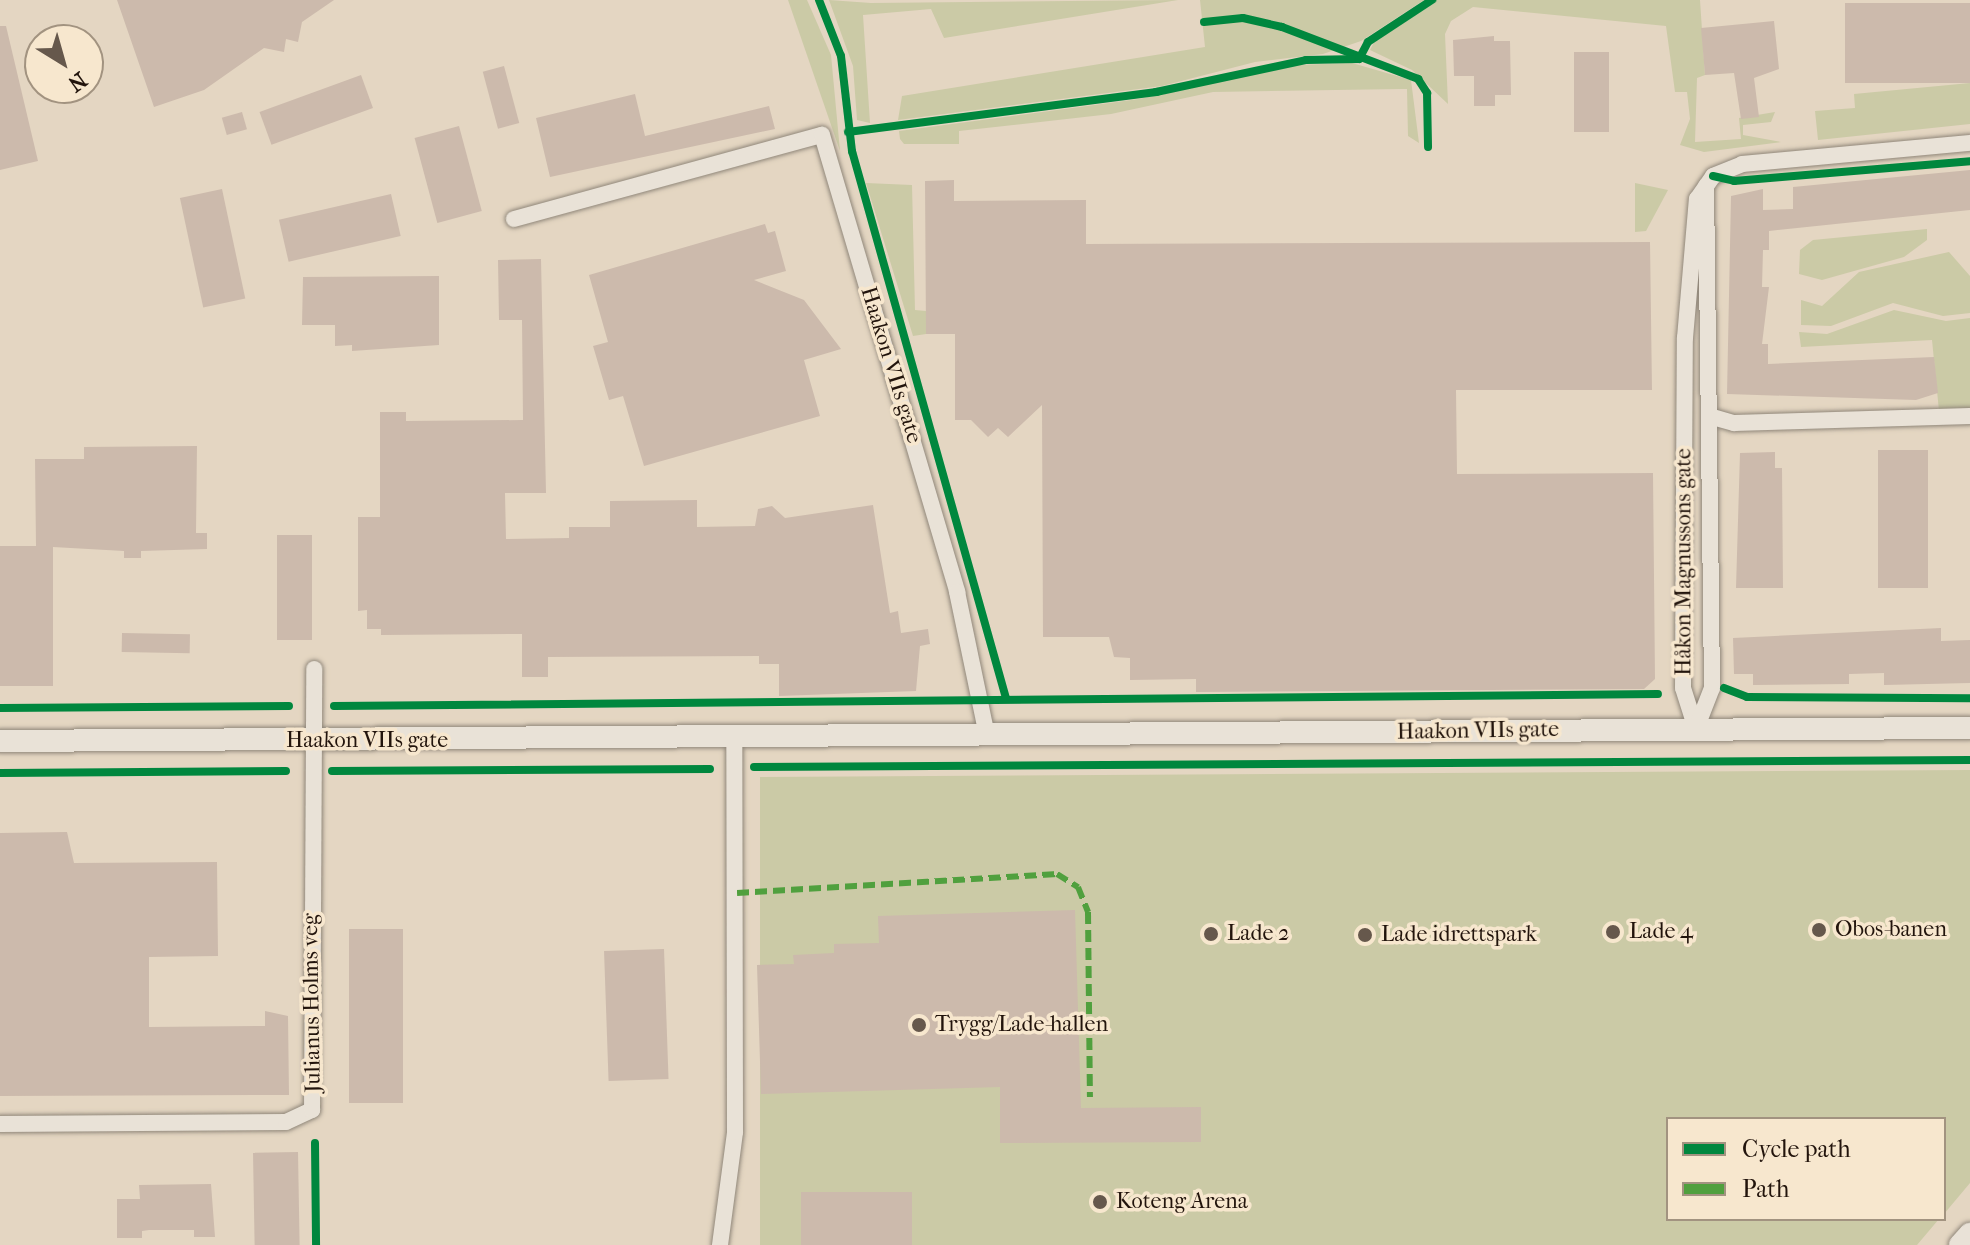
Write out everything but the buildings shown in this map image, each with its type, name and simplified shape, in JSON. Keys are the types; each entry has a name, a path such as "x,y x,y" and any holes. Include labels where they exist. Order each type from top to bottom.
{"main road":[{"name":"Haakon VIIs gate","path":"0,741 1970,728"},
{"path":"1960,1245 1970,1234"}],"street":[{"name":"Haakon VIIs gate","path":"514,219 822,135 957,592 987,736"},
{"path":"1706,186 1723,169 1742,164 1970,143"},
{"name":"Håkon Magnussons gate","path":"1696,729 1712,688 1706,186"},
{"name":"Håkon Magnussons gate","path":"1696,729 1683,688 1685,338 1691,216 1706,186"},
{"path":"1709,416 1734,423 1970,416"},
{"path":"310,741 314,669"},
{"path":"720,1245 735,1132 734,737"},
{"name":"Julianus Holms veg","path":"0,1124 286,1122 308,1116 315,1098 310,741"}],"green space":[{"path":"788,0 807,0 831,55 840,151"},
{"path":"829,0 871,3 1178,0 944,38 931,9 863,15 870,123 857,120 853,66"},
{"path":"1200,0 1424,0 1361,41 1323,54 1255,62 1162,86 898,120 902,96 1205,47"},
{"path":"1437,0 1700,0 1705,75 1697,78 1695,142 1741,139 1739,118 1775,112 1771,122 1743,125 1743,135 1781,142 1704,152 1680,145 1690,119 1687,92 1675,92 1666,26 1473,7 1451,21 1445,34 1448,104 1412,70 1370,50 1375,40"},
{"path":"1352,63 1411,80 1419,143 1408,136 1407,89 1213,92 1111,114 959,131 959,144 904,144 900,139 899,131 1139,99 1295,65"},
{"path":"1970,83 1970,124 1818,140 1815,111 1855,108 1854,94"},
{"path":"866,183 912,185 915,310 926,311 926,334 913,336"},
{"path":"1635,183 1668,190 1646,231 1635,232"},
{"path":"1927,229 1927,240 1904,257 1822,280 1799,274 1800,250 1813,240"},
{"path":"1949,252 1970,276 1970,313 1943,316 1893,303 1831,326 1801,325 1801,300 1822,306 1859,272"},
{"path":"1894,310 1946,321 1970,318 1970,410 1939,411 1932,340 1801,347 1799,332 1827,334"},
{"name":"Lade idrettspark","path":"1970,770 1970,1183 1946,1212 1946,1117 1666,1117 1666,1221 1937,1221 1917,1245 760,1245 760,777"}],"marked path":[{"path":"737,893 1057,874 1078,887 1088,912 1090,1097"}],"cycle path":[{"path":"819,0 841,56 852,151 1006,698"},
{"path":"848,132 1156,92 1306,60 1359,59 1368,42 1432,0"},
{"path":"1204,22 1243,18 1282,27 1418,79 1427,93 1428,147"},
{"path":"1713,176 1734,181 1970,161"},
{"path":"1724,688 1747,697 1970,698"},
{"path":"334,706 1658,694"},
{"path":"0,708 289,706"},
{"path":"754,767 1970,760"},
{"path":"332,771 710,769"},
{"path":"0,773 286,771"},
{"path":"315,1143 316,1245"}],"place":[{"name":"Obos-banen","path":"1819,930"},
{"name":"Lade 4","path":"1613,932"},
{"name":"Lade 2","path":"1211,934"},
{"name":"Lade idrettspark","path":"1365,935"},
{"name":"Trygg/Lade-hallen","path":"919,1025"},
{"name":"Koteng Arena","path":"1100,1202"}]}
